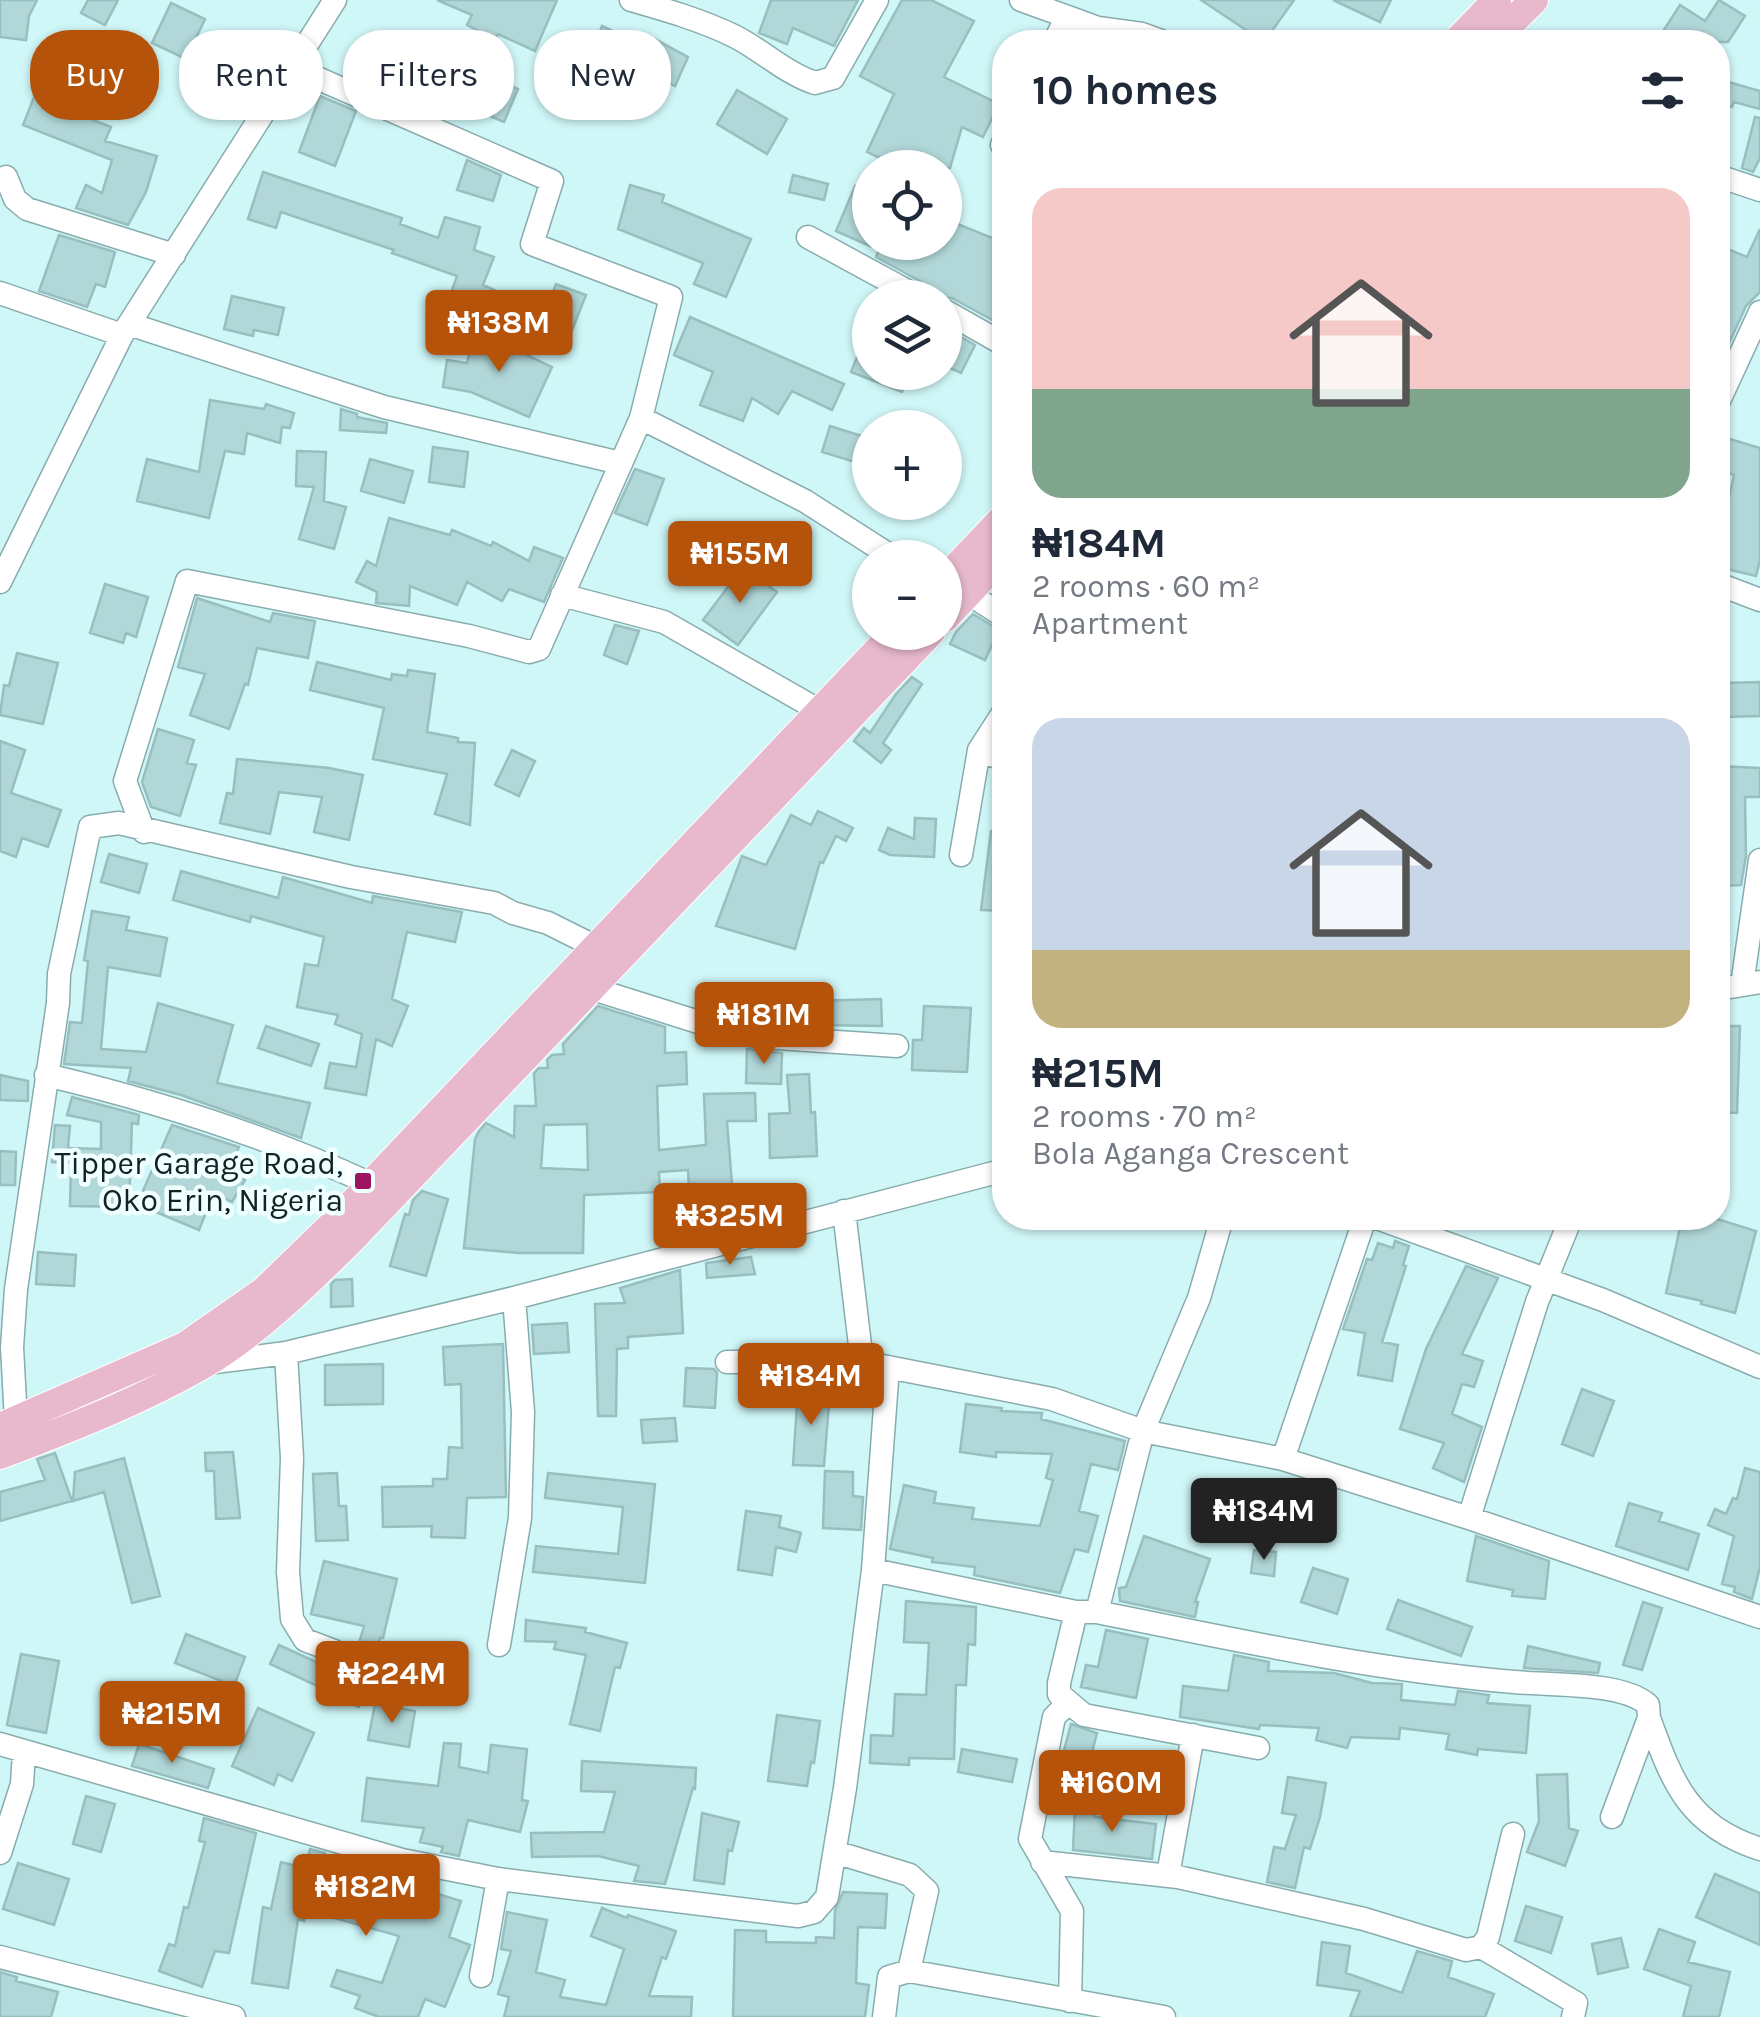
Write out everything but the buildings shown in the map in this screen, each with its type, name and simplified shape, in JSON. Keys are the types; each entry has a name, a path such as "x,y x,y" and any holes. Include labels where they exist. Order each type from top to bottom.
{"main road":[{"path":"1468,30 1497,0"},
{"path":"1504,30 1534,0"},
{"path":"962,580 992,535"},
{"path":"962,584 992,563"},
{"path":"8,1424 196,1354 371,1184 878,650"},
{"path":"0,1455 114,1407 196,1354 276,1312 336,1255 915,650"}],"street":[{"path":"316,30 335,0"},
{"path":"631,0 694,19 738,38 815,83 833,78 877,0"},
{"path":"1020,0 1113,30"},
{"path":"1060,30 1066,17"},
{"path":"144,832 125,781 187,582 469,636 529,652 539,649 640,418 670,297 532,244 552,181 323,81"},
{"path":"0,582 126,330 259,120"},
{"path":"6,178 15,199 27,209 174,255"},
{"path":"1730,180 1760,190"},
{"path":"808,237 887,280"},
{"path":"0,294 384,407 620,463"},
{"path":"1730,377 1760,312"},
{"path":"962,320 992,337"},
{"path":"640,418 804,501 866,540"},
{"path":"1730,589 1760,600"},
{"path":"962,590 992,609"},
{"path":"562,595 664,622 820,712"},
{"path":"961,855 979,750 992,730"},
{"path":"979,750 992,755"},
{"path":"8,1424 16,1289 59,974 90,827 119,824 351,876 494,903 548,923 596,947"},
{"path":"1751,983 1760,860"},
{"path":"590,988 711,1026 761,1037 897,1046"},
{"path":"46,1075 195,1117 327,1164 371,1184"},
{"path":"196,1354 286,1353 992,1173"},
{"path":"844,1211 862,1362"},
{"path":"1219,1230 1199,1298 1143,1431 1086,1612 1059,1683 1059,1694 1084,1715 1258,1748"},
{"path":"1282,1459 1361,1230"},
{"path":"1410,1230 1603,1300 1760,1367"},
{"path":"1470,1518 1545,1278 1566,1230"},
{"path":"499,1645 520,1518 524,1412 514,1298"},
{"path":"286,1353 292,1458 288,1572 292,1619 305,1640 334,1651"},
{"path":"727,1362 862,1362 1052,1399 1143,1431 1282,1459 1760,1617"},
{"path":"0,1744 402,1860 498,1879 798,1916 814,1912 827,1896 873,1570 888,1367"},
{"path":"873,1570 1445,1676 1611,1690 1640,1697 1648,1705 1671,1780 1690,1806 1710,1826 1760,1849"},
{"path":"1068,1703 1054,1717 1030,1838 1072,1911 1070,2001"},
{"path":"1612,1817 1649,1718"},
{"path":"1168,1876 1193,1735"},
{"path":"0,1853 22,1784 24,1752"},
{"path":"1042,1862 1168,1876 1364,1919 1466,1950 1481,1946 1488,1937 1513,1834"},
{"path":"834,1852 910,1874 927,1891 909,1971"},
{"path":"481,1976 498,1879"},
{"path":"1481,1946 1576,2003 1573,2017"},
{"path":"0,1957 234,2017"},
{"path":"884,2017 889,1977 909,1971 1043,2007 1070,2001 1164,2017"}],"place":[{"name":"Tipper Garage Road, Oko Erin, Nigeria","path":"363,1181"}]}
